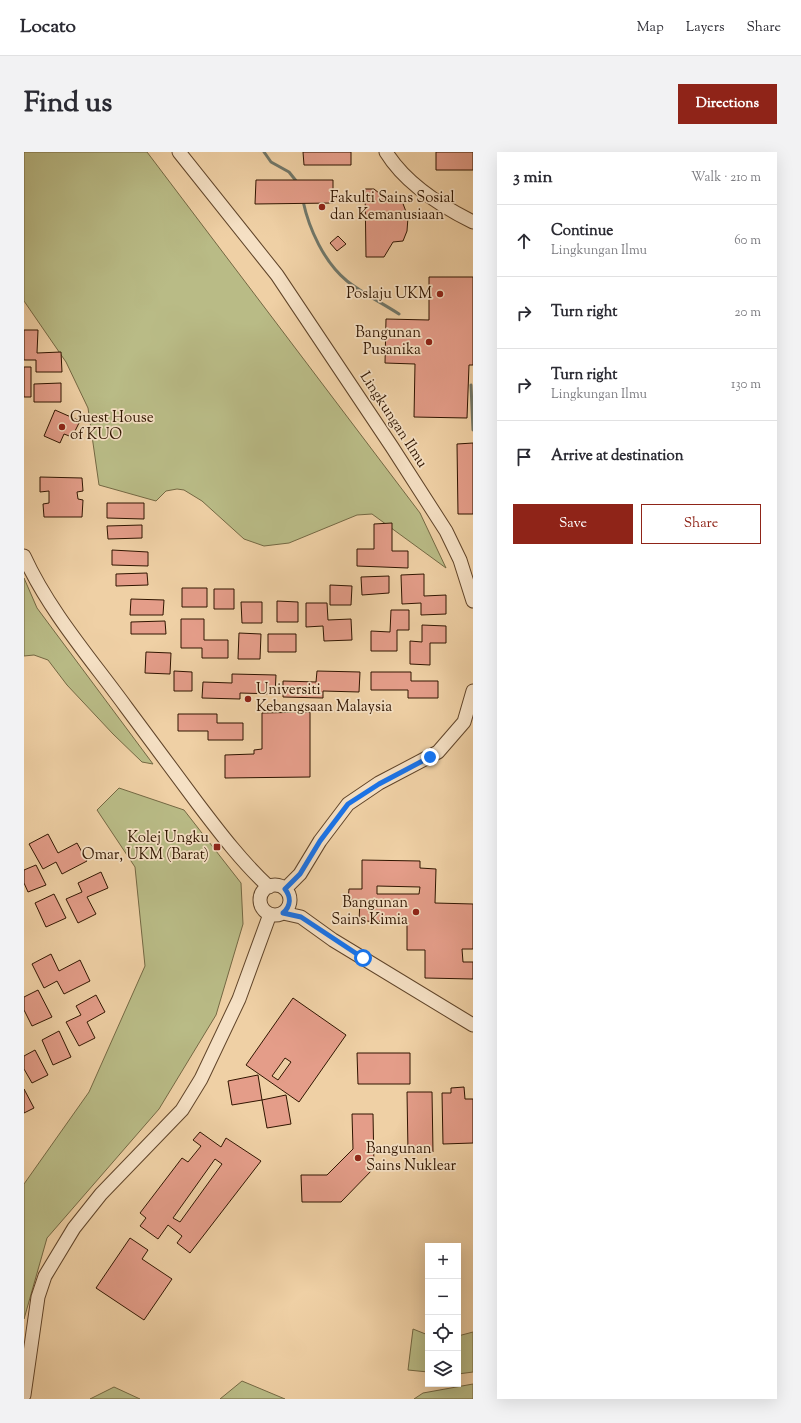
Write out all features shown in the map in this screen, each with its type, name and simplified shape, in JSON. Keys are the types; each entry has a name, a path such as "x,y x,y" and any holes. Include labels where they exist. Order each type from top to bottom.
{"street":[{"name":"Lingkungan Ilmu","path":"179,152 277,275 392,447 446,531 460,560 473,601"},
{"path":"386,152 392,161 424,192 456,213 473,222"},
{"path":"24,556 31,572 59,615 224,838 254,873 269,886 277,886 285,889 290,901 289,906 283,913"},
{"path":"285,889 300,874 327,832 348,804 379,784 438,752 464,722 473,691"},
{"path":"269,886 262,893 260,903 262,908 270,914 275,915 283,913 301,917 333,940 473,1025"},
{"path":"24,1395 38,1297 45,1276 74,1228 101,1194 182,1110 204,1072 239,999 270,914"}],"green space":[{"path":"24,152 147,152 420,513 446,568 372,514 357,515 289,543 264,546 244,539 202,501 184,490 177,489 166,491 156,501 99,485 88,408 66,362 24,301"},
{"path":"24,578 37,608 153,764 142,762 113,734 67,685 48,660 34,655 24,656"},
{"path":"119,788 184,810 241,883 243,924 216,1015 159,1109 47,1238 24,1319 24,1184 89,1092 145,966 135,867 97,810"},
{"path":"413,1329 425,1334 425,1372 408,1370"},
{"path":"473,1332 473,1372 461,1374 461,1335"},
{"path":"242,1381 285,1399 220,1399"},
{"path":"473,1384 473,1399 414,1399 423,1393"},
{"path":"114,1387 140,1399 90,1399"}],"building":[{"path":"303,152 351,152 351,165 304,165"},
{"path":"436,152 473,152 473,170 436,170"},
{"path":"256,180 333,180 333,203 255,204"},
{"path":"365,189 374,189 390,202 402,201 408,217 407,231 403,241 393,242 384,257 366,257"},
{"path":"338,236 346,244 337,251 330,243"},
{"name":"Bangunan Pusanika","path":"429,277 473,277 473,365 469,365 467,418 414,417 415,364 385,363 386,319 429,320"},
{"path":"24,330 38,330 37,353 61,352 62,372 36,372 36,360 24,360"},
{"path":"24,367 31,367 31,397 24,397"},
{"path":"61,383 61,402 34,402 34,384"},
{"name":"Guest House of KUO","path":"55,410 80,421 72,437 64,434 60,443 44,436"},
{"path":"473,443 473,514 458,514 457,444"},
{"path":"40,477 82,478 83,491 77,492 78,499 83,500 82,517 44,517 43,504 49,503 49,491 40,492"},
{"path":"107,503 144,503 144,519 107,518"},
{"path":"392,523 392,551 408,551 408,568 357,566 357,549 374,549 374,524"},
{"path":"142,525 142,538 108,539 107,526"},
{"path":"112,550 148,552 148,566 112,565"},
{"path":"147,573 148,585 116,586 116,574"},
{"path":"424,574 424,596 446,595 446,614 421,615 421,603 402,604 401,575"},
{"path":"389,576 389,593 362,595 361,577"},
{"path":"330,585 352,586 351,605 330,605"},
{"path":"182,588 207,588 207,607 182,607"},
{"path":"214,589 234,589 234,609 214,609"},
{"path":"131,599 164,600 163,615 130,615"},
{"path":"277,601 298,602 298,622 277,622"},
{"path":"241,602 262,602 262,623 242,623"},
{"path":"306,603 327,603 328,620 351,619 352,640 324,641 323,626 306,627"},
{"path":"391,610 409,610 409,630 397,630 397,651 371,651 371,631 390,632"},
{"path":"181,619 204,619 204,640 228,640 228,658 202,658 202,648 181,648"},
{"path":"165,621 166,634 131,634 131,622"},
{"path":"422,625 446,626 446,643 430,643 430,665 410,664 410,641 422,642"},
{"path":"239,633 261,634 260,659 238,659"},
{"path":"268,634 296,634 296,652 268,652"},
{"path":"146,652 171,653 170,674 145,673"},
{"path":"174,671 192,672 192,691 174,691"},
{"path":"317,671 360,672 359,692 323,691 323,698 283,697 283,681 316,682"},
{"path":"371,672 411,672 411,681 438,681 438,698 408,698 408,690 371,690"},
{"path":"232,674 276,675 275,694 240,693 240,699 202,698 203,682 232,683"},
{"path":"310,712 310,777 225,778 225,755 254,754 254,750 262,749 262,713"},
{"path":"178,714 217,714 217,723 243,723 243,740 208,740 208,731 178,731"},
{"path":"48,834 58,853 77,843 87,861 62,874 56,862 43,869 29,844"},
{"name":"Bangunan Sains Kimia","path":"362,860 420,861 420,868 436,869 435,903 473,904 473,949 462,949 463,962 473,962 473,979 425,978 425,950 407,950 407,922 359,921 360,900 348,900 349,889 362,889","holes":["377,886 420,887 419,894 377,894"]},
{"path":"36,865 46,885 28,892 24,883 24,870"},
{"path":"101,872 108,888 87,897 96,914 78,923 66,899 82,892 78,883"},
{"path":"54,894 66,918 46,927 35,903"},
{"path":"51,954 59,971 80,960 90,981 64,994 57,981 44,988 32,964"},
{"path":"38,990 52,1017 32,1026 24,1010 24,997"},
{"path":"96,995 105,1012 87,1022 95,1038 79,1046 66,1022 81,1015 76,1006"},
{"path":"293,998 346,1035 299,1102 246,1065","holes":["285,1058 291,1062 278,1080 272,1076"]},
{"path":"59,1031 71,1057 53,1065 42,1040"},
{"path":"35,1050 48,1075 32,1083 24,1069 24,1056"},
{"path":"357,1053 410,1053 410,1084 358,1084"},
{"path":"258,1075 262,1100 232,1105 228,1081"},
{"name":"Bangunan Sains Nuklear","path":"464,1087 465,1099 473,1099 473,1143 443,1144 442,1093 451,1093 451,1088"},
{"path":"24,1089 34,1108 24,1113"},
{"name":"Bangunan Sains Nuklear","path":"407,1092 432,1092 433,1152 408,1152"},
{"path":"286,1095 291,1124 267,1128 262,1100"},
{"name":"Bangunan Sains Nuklear","path":"352,1114 373,1114 374,1168 341,1202 302,1202 301,1175 327,1175 353,1149"},
{"path":"200,1132 221,1147 226,1138 261,1161 190,1253 177,1243 182,1236 168,1225 158,1239 140,1226 146,1218 140,1213 182,1158 188,1162 201,1146 193,1140","holes":["215,1159 222,1164 180,1222 173,1218"]},
{"path":"130,1238 148,1250 142,1259 172,1279 144,1320 96,1288"}],"waterway":[{"path":"264,152 271,162 289,172 297,182"},
{"path":"303,201 313,234 331,264 347,281 359,290 399,314"},
{"path":"471,385 473,430"}],"place":[{"name":"Fakulti Sains Sosial dan Kemanusiaan","path":"322,207"},
{"name":"Poslaju UKM","path":"440,294"},
{"name":"Bangunan Pusanika","path":"429,342"},
{"name":"Guest House of KUO","path":"62,427"},
{"name":"Universiti Kebangsaan Malaysia","path":"248,699"},
{"name":"Kolej Ungku Omar, UKM (Barat)","path":"217,847"},
{"name":"Bangunan Sains Kimia","path":"416,912"},
{"name":"Bangunan Sains Nuklear","path":"358,1158"}],"route":[{"path":"363,958 333,940 301,917 283,913 289,906 290,901 288,893 285,889 300,874 320,841 348,804 379,784 430,757"}]}
